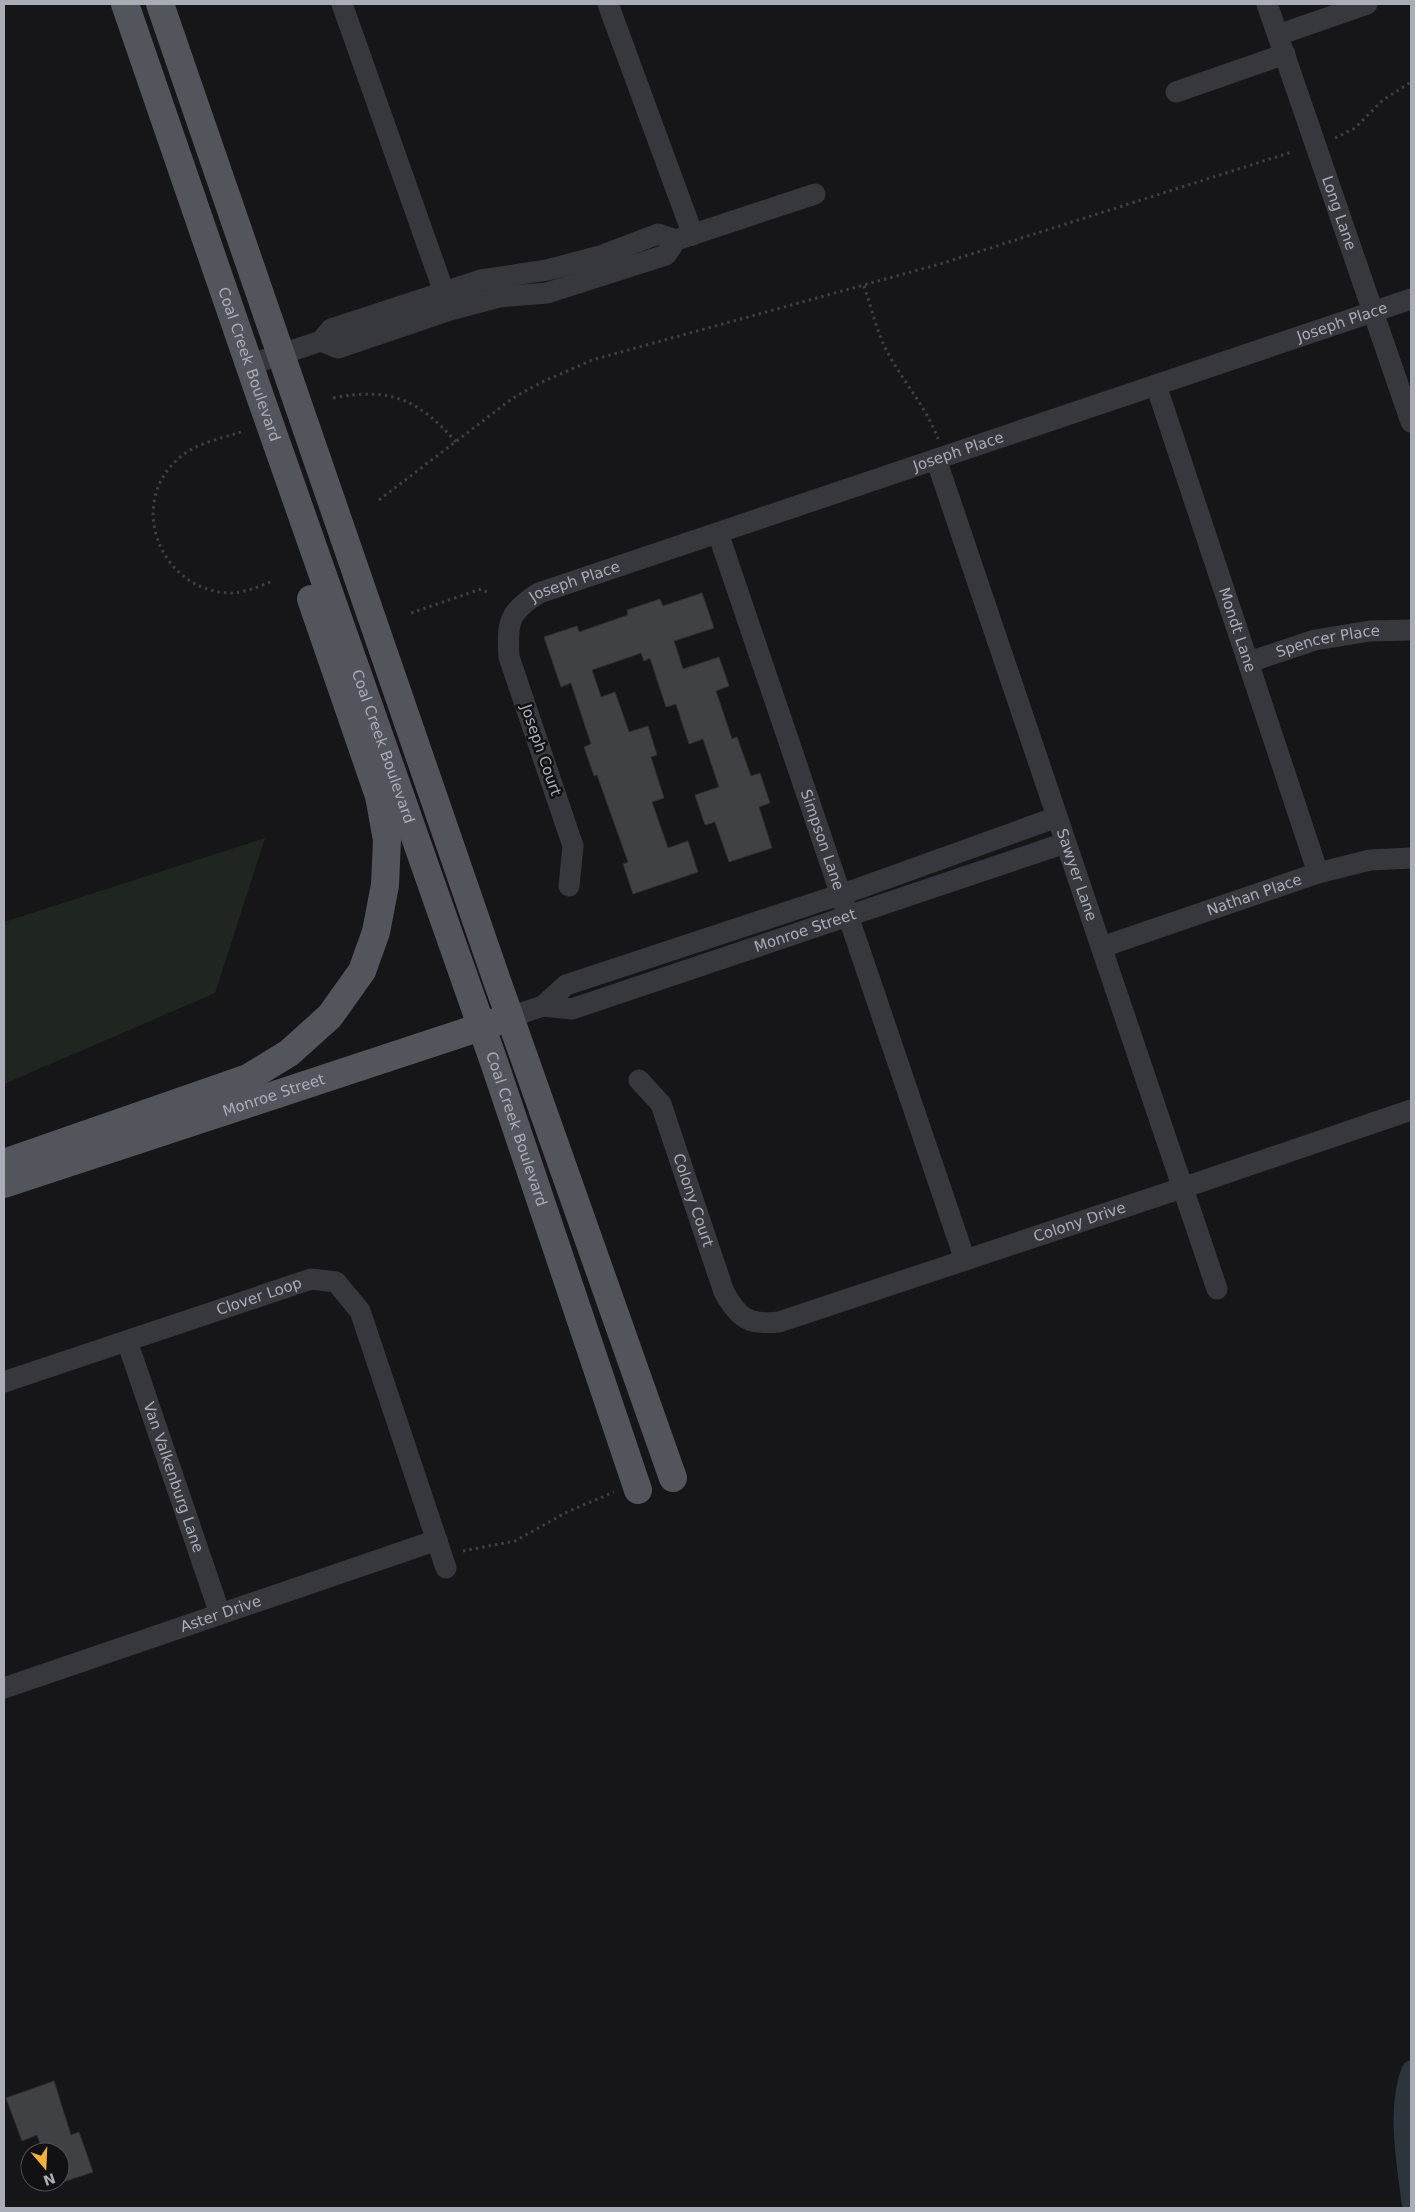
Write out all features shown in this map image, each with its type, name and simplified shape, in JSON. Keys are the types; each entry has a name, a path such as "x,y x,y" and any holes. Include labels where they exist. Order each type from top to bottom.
{"main road":[{"name":"Coal Creek Boulevard","path":"125,4 249,365 481,1026 626,1491"},
{"name":"Coal Creek Boulevard","path":"160,4 510,1017 673,1478"},
{"path":"4,1163 248,1078 289,1053 330,1016 362,971 376,932 385,885 387,840 378,796 292,544 260,396"},
{"name":"Monroe Street","path":"4,1184 510,1017"}],"street":[{"path":"342,4 444,292"},
{"path":"608,4 684,237"},
{"name":"Long Lane","path":"1267,4 1411,422"},
{"path":"1176,92 1368,4"},
{"path":"249,365 321,341 331,329 480,280 547,270 600,256 658,234 684,237 815,194"},
{"path":"321,341 338,348 450,310 491,299 548,292 666,255 684,237"},
{"name":"Joseph Place","path":"512,614 523,603 539,593 718,533 937,450 1156,385 1411,299"},
{"name":"Mondt Lane","path":"1156,385 1318,873"},
{"name":"Sawyer Lane","path":"937,450 1065,842 1217,1289"},
{"name":"Simpson Lane","path":"718,533 965,1260"},
{"name":"Joseph Court","path":"512,614 508,631 509,657 573,846 569,886"},
{"name":"Spencer Place","path":"1248,662 1315,640 1370,631 1411,630"},
{"name":"Monroe Street","path":"543,1006 566,984 841,894 1057,817"},
{"name":"Monroe Street","path":"510,1017 543,1006 572,1009 849,917 1065,842"},
{"name":"Nathan Place","path":"1102,947 1318,873 1370,860 1411,858"},
{"name":"Colony Court","path":"639,1080 661,1104 724,1292 734,1308 746,1320"},
{"name":"Colony Drive","path":"746,1320 762,1324 779,1322 1411,1110"},
{"name":"Clover Loop","path":"4,1382 311,1279 336,1282 360,1311 446,1568"},
{"name":"Van Valkenburg Lane","path":"127,1341 220,1614"},
{"name":"Aster Drive","path":"5,1684 220,1614 437,1540"}],"path":[{"path":"1335,138 1355,128 1383,100 1411,82"},
{"path":"379,500 457,443 513,398 540,383 592,360 949,261 1292,152"},
{"path":"864,286 881,339 900,373 926,411 937,450"},
{"path":"333,398 361,394 394,396 428,413 457,443"},
{"path":"241,432 203,444 177,459 157,489 152,509 154,531 160,549 170,563 182,577 197,586 233,593 251,589 273,580"},
{"path":"411,613 481,589 488,592"},
{"path":"463,1551 515,1541 568,1512 626,1491"}],"shaded area":[{"path":"265,838 215,993 4,1084 4,922"}],"building":[{"path":"702,593 714,628 674,641 683,669 719,657 729,686 716,691 732,739 737,737 751,776 760,773 770,803 759,807 772,848 729,862 715,822 705,825 695,795 719,787 703,739 689,744 676,704 666,707 650,658 644,661 641,653 592,670 601,697 615,692 629,732 648,726 657,755 651,757 664,798 652,802 668,848 688,841 698,872 633,894 623,864 628,862 597,775 594,776 584,747 591,744 571,683 561,687 544,637 577,626 579,632 628,615 627,610 660,599 663,606"},
{"path":"54,2081 71,2135 79,2132 93,2172 70,2180 70,2142 39,2142 37,2135 22,2141 6,2098"}],"waterway":[{"path":"1411,2070 1406,2085 1403,2118 1411,2202"}]}
